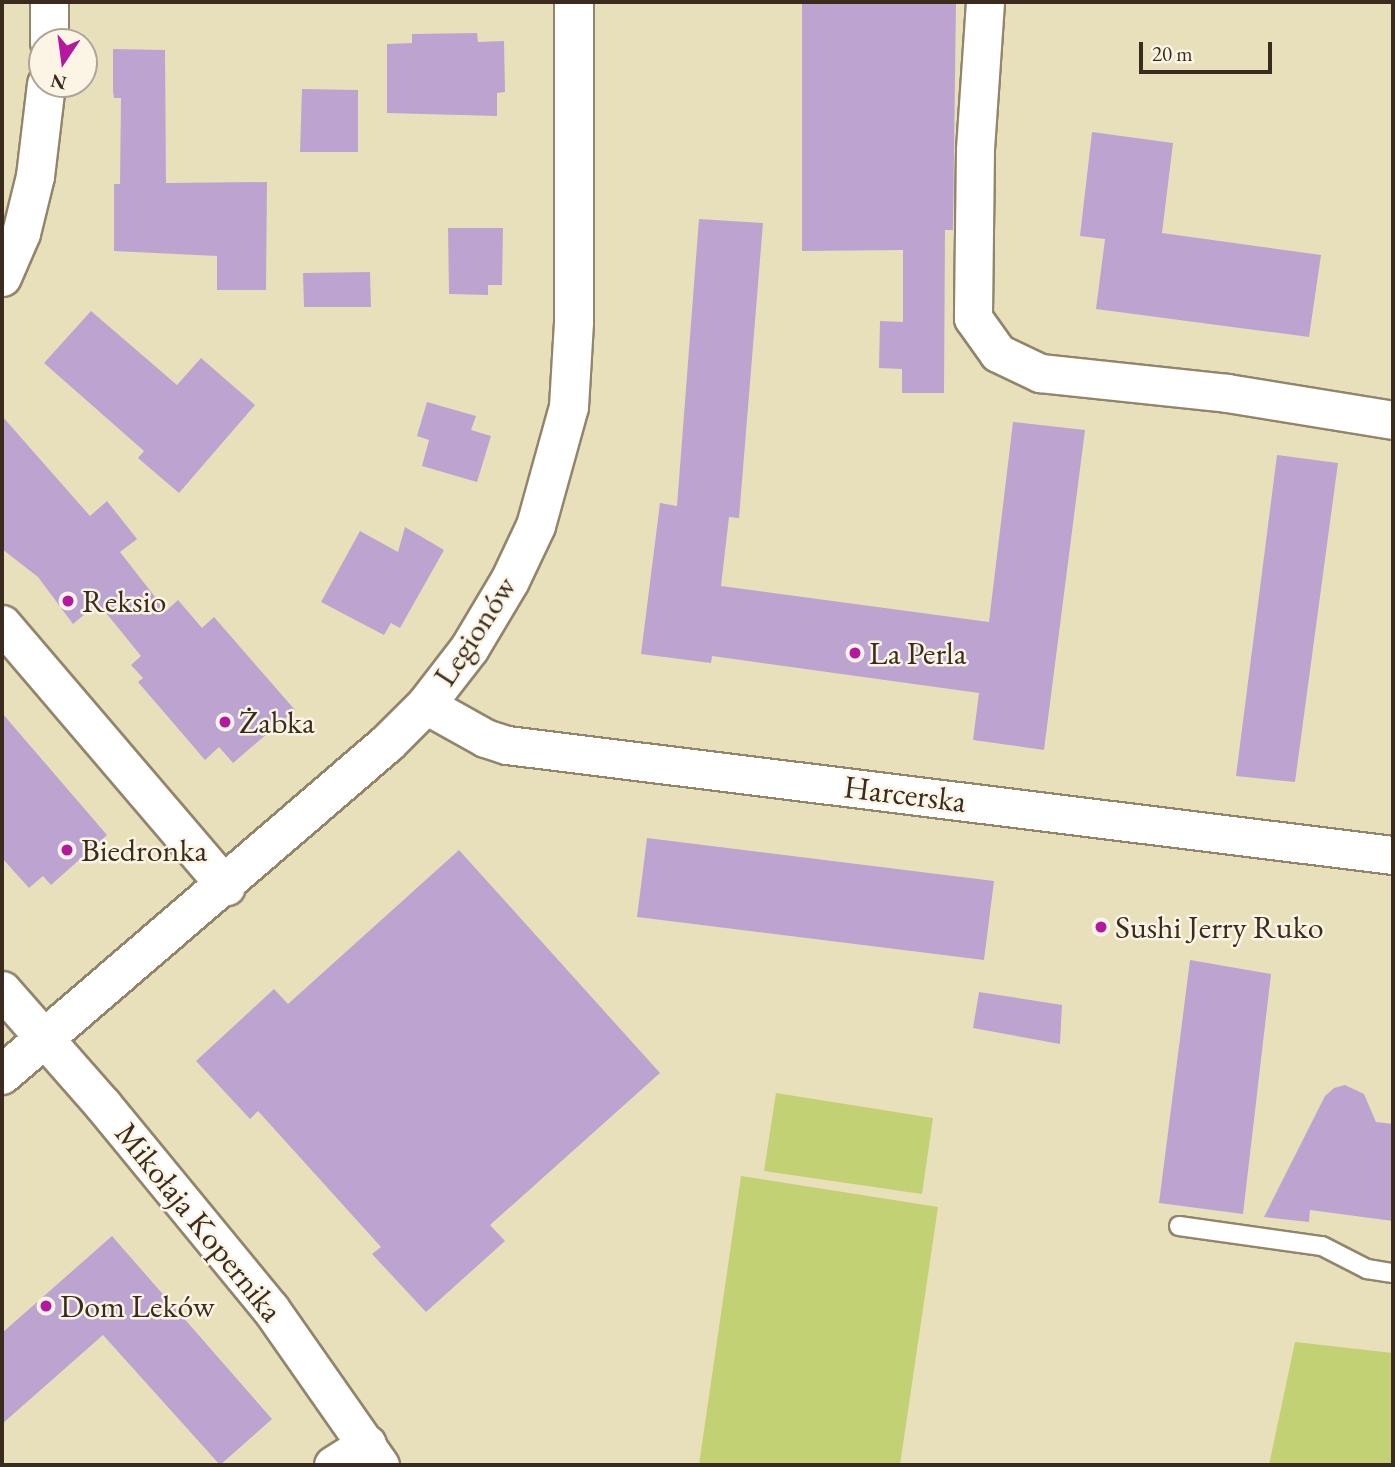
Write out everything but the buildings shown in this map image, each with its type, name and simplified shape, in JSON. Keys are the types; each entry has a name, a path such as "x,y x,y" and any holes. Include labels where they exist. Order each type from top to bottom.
{"street":[{"path":"49,2 49,28"},
{"name":"Legionów","path":"2,1075 226,886 388,743 426,705 470,648 526,548 536,526 569,407 573,322 574,2"},
{"path":"985,2 975,150 973,318 998,353 1040,373 1227,393 1393,420"},
{"path":"2,277 21,233 35,176 44,98"},
{"path":"2,624 226,886"},
{"name":"Harcerska","path":"426,705 485,738 506,745 1392,848"},
{"name":"Mikołaja Kopernika","path":"2,990 103,1105 270,1308 374,1454"},
{"path":"332,1465 374,1454"}],"lane":[{"path":"1179,1226 1322,1246 1367,1269 1393,1273"}],"green space":[{"path":"776,1093 933,1118 922,1194 764,1171"},
{"path":"741,1176 938,1207 900,1465 699,1465"},
{"path":"1295,1342 1393,1353 1393,1465 1269,1465"}],"place":[{"name":"Reksio","path":"68,601"},
{"name":"La Perla","path":"855,653"},
{"name":"Żabka","path":"225,722"},
{"name":"Biedronka","path":"67,850"},
{"name":"Sushi Jerry Ruko","path":"1101,927"},
{"name":"Dom Leków","path":"46,1306"}]}
